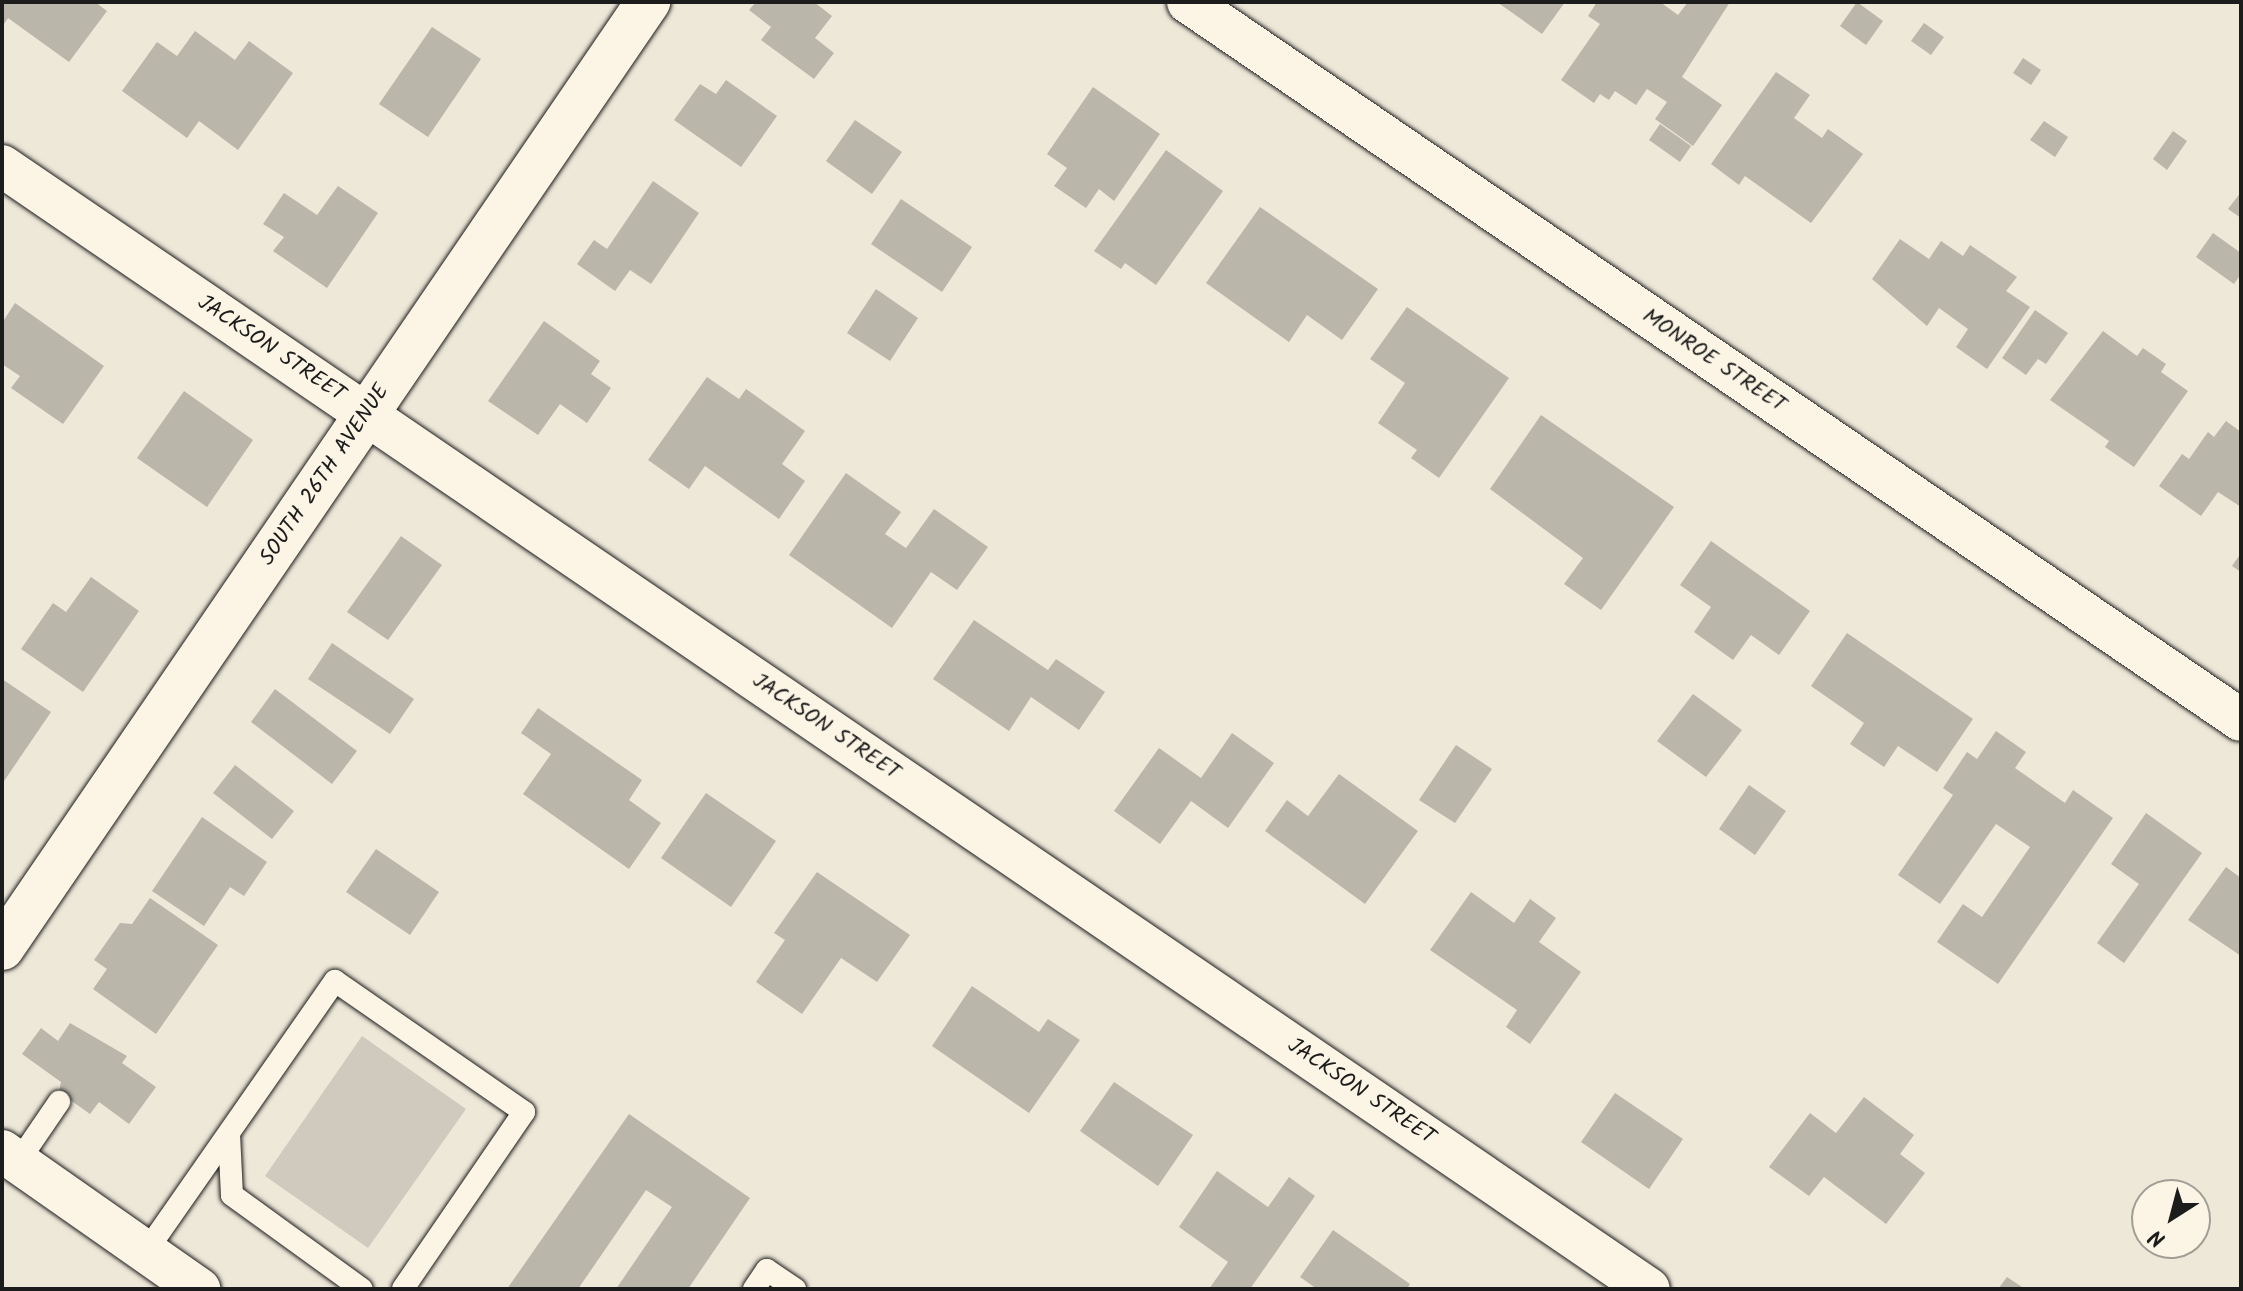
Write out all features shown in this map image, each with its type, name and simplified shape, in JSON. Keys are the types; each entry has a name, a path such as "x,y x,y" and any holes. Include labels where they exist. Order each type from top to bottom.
{"street":[{"name":"SOUTH 26TH AVENUE","path":"7,930 648,2"},
{"name":"MONROE STREET","path":"1188,2 2241,720"},
{"name":"JACKSON STREET","path":"2,166 1649,1289"},
{"path":"10,1157 199,1289"}],"lane":[{"path":"145,1253 335,981 524,1112 403,1289"},
{"path":"10,1157 59,1102"},
{"path":"229,1133 232,1195 362,1289"},
{"path":"754,1289 767,1270 795,1289"}],"shaded area":[{"path":"362,1036 466,1109 368,1248 265,1176"}],"building":[{"path":"2,2 95,2 107,11 69,62 8,18 2,27"},
{"path":"756,2 814,2 832,16 815,38 834,53 814,79 761,40 771,27 749,10"},
{"path":"1497,2 1565,2 1542,34"},
{"path":"1597,2 1660,2 1678,15 1688,2 1730,2 1682,77 1722,105 1693,146 1655,119 1667,102 1647,89 1636,105 1615,91 1609,100 1600,94 1594,103 1561,80 1600,24 1588,16"},
{"path":"1857,2 1883,21 1866,45 1840,26"},
{"path":"1924,23 1944,37 1931,55 1911,41"},
{"path":"432,27 481,59 428,137 379,104"},
{"path":"195,31 235,60 249,41 293,73 238,150 199,121 187,138 122,91 157,42 177,56"},
{"path":"2023,58 2041,70 2031,85 2013,73"},
{"path":"1776,72 1810,95 1794,118 1822,138 1828,129 1863,154 1811,223 1745,176 1739,185 1711,164"},
{"path":"726,80 777,116 741,167 674,120 700,84 716,94"},
{"path":"1093,87 1160,134 1114,201 1099,189 1086,208 1054,186 1067,168 1047,154"},
{"path":"855,120 902,152 872,194 826,161"},
{"path":"2044,121 2068,137 2055,157 2030,140"},
{"path":"1660,124 1691,146 1680,162 1649,140"},
{"path":"2173,131 2187,141 2167,170 2153,159"},
{"path":"1166,150 1223,191 1156,285 1125,263 1121,269 1094,251"},
{"path":"653,181 699,213 651,284 630,270 615,291 577,264 594,240 607,249"},
{"path":"338,186 378,213 327,288 273,251 284,237 263,224 284,193 317,215"},
{"path":"2241,192 2241,218 2228,209"},
{"path":"901,199 972,247 942,292 871,244"},
{"path":"1260,207 1378,289 1342,340 1307,315 1289,342 1206,283"},
{"path":"2213,233 2241,253 2241,274 2234,284 2196,257"},
{"path":"1900,239 1929,259 1941,241 1963,256 1970,245 2017,277 2006,291 2030,307 1987,369 1956,347 1968,329 1939,308 1927,326 1872,279"},
{"path":"876,289 918,318 890,361 847,333"},
{"path":"15,303 104,366 63,424 11,388 20,376 2,364 2,323"},
{"path":"1407,307 1509,378 1439,478 1411,458 1417,450 1378,423 1405,383 1370,359"},
{"path":"2035,310 2068,333 2046,364 2038,359 2026,375 2002,358"},
{"path":"544,321 600,361 591,374 611,388 587,423 560,404 538,435 488,401"},
{"path":"2103,331 2137,356 2143,348 2166,364 2161,372 2188,391 2134,467 2105,447 2109,441 2050,400"},
{"path":"707,377 739,399 746,389 805,431 782,464 805,481 779,519 705,466 689,489 648,460"},
{"path":"184,391 253,440 207,507 137,458"},
{"path":"1541,415 1674,507 1601,610 1564,584 1583,558 1490,489"},
{"path":"2226,421 2241,432 2241,507 2218,492 2201,516 2159,486 2182,454 2189,459 2208,432 2214,437"},
{"path":"846,473 901,512 885,534 906,548 934,509 988,547 957,590 931,572 892,628 789,555"},
{"path":"401,536 442,565 388,640 347,612"},
{"path":"1711,541 1810,611 1779,655 1751,635 1733,660 1694,632 1711,607 1680,585"},
{"path":"2241,553 2241,572 2232,566"},
{"path":"91,577 139,611 83,692 21,649 53,603 66,612"},
{"path":"974,620 1048,670 1056,659 1105,692 1079,730 1031,697 1009,731 933,679"},
{"path":"1847,633 1973,719 1937,772 1898,746 1884,767 1850,744 1864,723 1811,686"},
{"path":"332,643 414,699 390,734 308,679"},
{"path":"2,679 51,712 2,784"},
{"path":"275,689 357,751 332,784 251,722"},
{"path":"1693,694 1742,730 1706,777 1657,741"},
{"path":"538,708 642,780 629,800 661,823 629,869 523,794 551,754 521,733"},
{"path":"1996,731 2026,752 2015,768 2065,803 2073,790 2113,818 1998,984 1937,942 1963,904 1982,917 2030,847 1996,824 1940,904 1898,875 1953,795 1943,788 1967,752 1977,759"},
{"path":"1232,733 1274,763 1228,828 1191,801 1160,844 1114,811 1159,748 1201,778"},
{"path":"1456,745 1492,769 1455,823 1419,800"},
{"path":"235,765 294,811 272,839 213,793"},
{"path":"1339,774 1418,831 1365,904 1265,831 1287,800 1308,816"},
{"path":"1749,785 1786,811 1755,855 1719,829"},
{"path":"706,793 776,841 731,907 661,858"},
{"path":"2146,813 2202,853 2124,963 2097,943 2139,884 2111,864"},
{"path":"202,817 267,862 244,896 230,887 204,926 152,891"},
{"path":"376,849 439,892 410,935 346,892"},
{"path":"2226,867 2241,878 2241,956 2188,920"},
{"path":"817,872 910,935 877,982 841,958 802,1014 756,982 785,940 774,933"},
{"path":"1471,892 1514,923 1530,899 1556,918 1539,942 1581,972 1530,1044 1506,1027 1517,1010 1430,950"},
{"path":"150,898 218,945 156,1034 93,989 107,969 94,960 120,923 132,924"},
{"path":"972,986 1039,1032 1048,1019 1080,1040 1029,1113 932,1046"},
{"path":"70,1023 127,1056 122,1063 156,1087 129,1124 99,1102 90,1114 59,1092 61,1082 22,1054 41,1028 58,1041"},
{"path":"1114,1082 1193,1135 1158,1186 1080,1131"},
{"path":"1615,1093 1683,1139 1649,1189 1581,1142"},
{"path":"1864,1097 1914,1135 1900,1154 1925,1173 1886,1224 1824,1177 1809,1196 1769,1167 1810,1113 1836,1133"},
{"path":"629,1114 750,1198 688,1289 616,1289 672,1207 646,1190 578,1289 507,1289"},
{"path":"1217,1171 1268,1207 1289,1177 1315,1196 1250,1289 1209,1289 1228,1262 1179,1227"},
{"path":"1333,1230 1410,1284 1407,1289 1317,1289 1300,1277"},
{"path":"2007,1277 2025,1289 1998,1289"}]}
